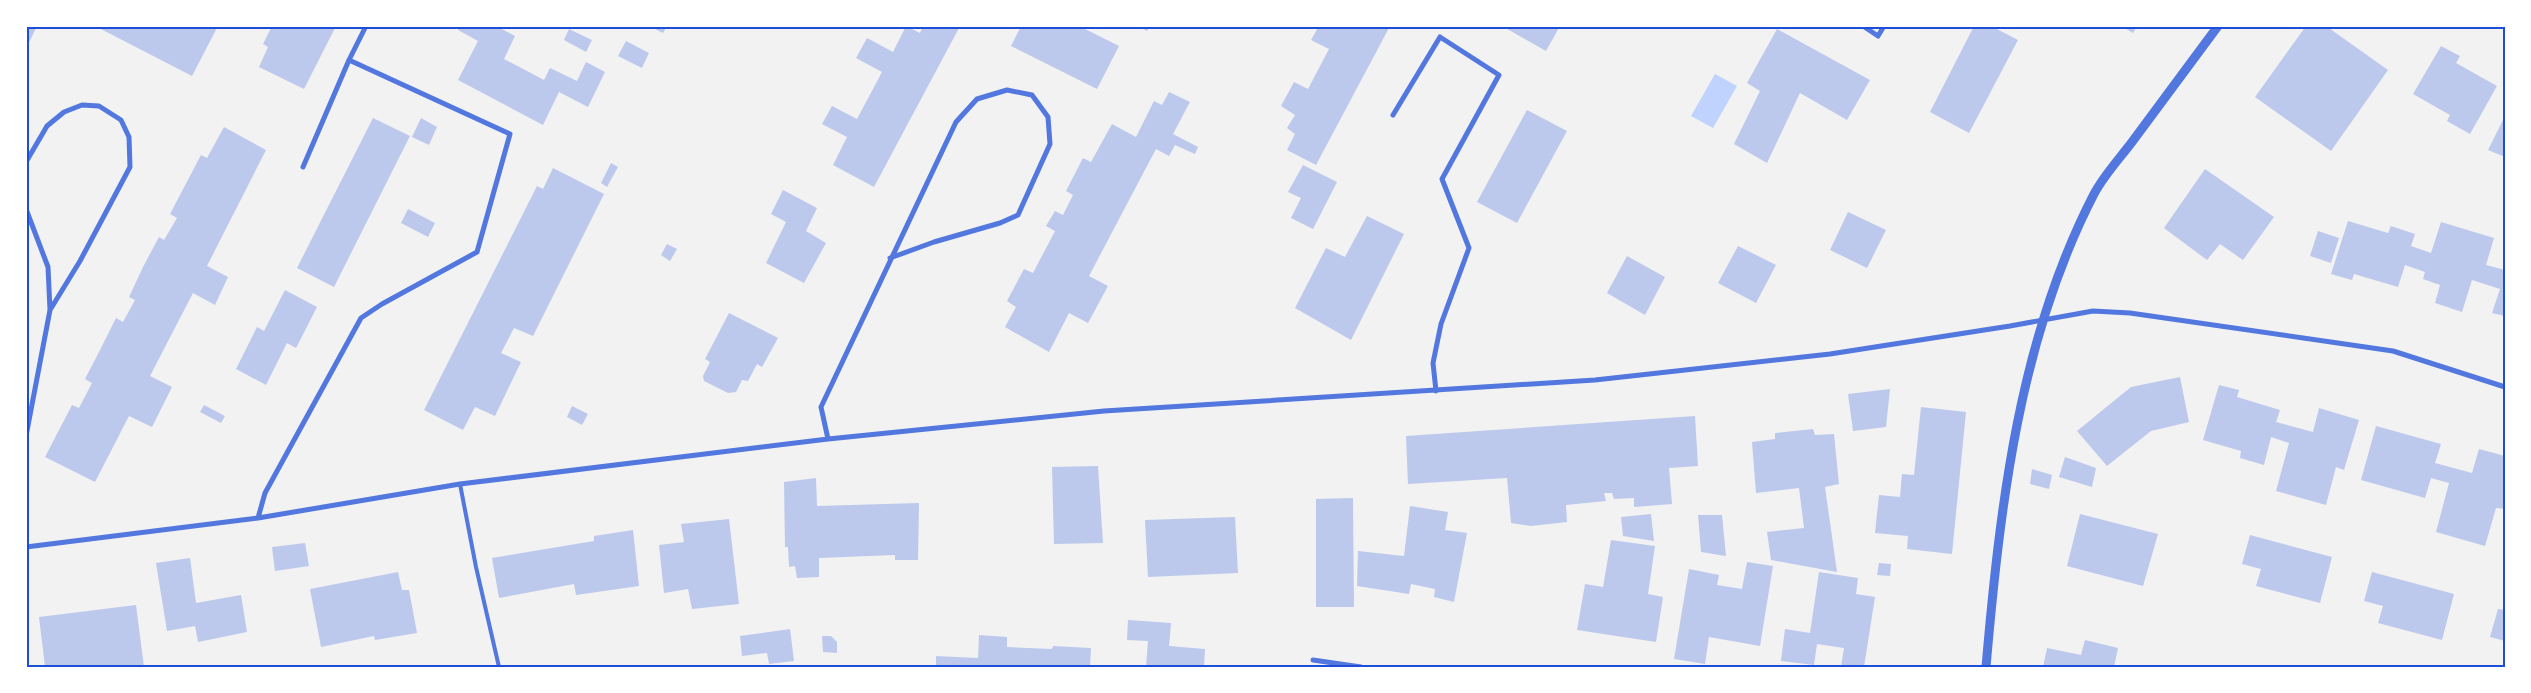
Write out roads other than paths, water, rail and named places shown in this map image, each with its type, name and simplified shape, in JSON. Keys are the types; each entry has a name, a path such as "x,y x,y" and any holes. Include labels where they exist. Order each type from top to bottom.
{"street":[{"path":"303,167 349,60 366,26"},
{"path":"1863,26 1878,36 1884,26"},
{"path":"1986,667 1993,586 2016,426 2044,318 2065,257 2095,192 2218,26"},
{"path":"1393,115 1440,37 1499,75 1442,178 1468,248 1441,324 1433,363 1436,391"},
{"path":"258,518 265,493 360,318 477,252 510,134 349,60"},
{"path":"828,439 821,406 890,258 956,122 977,99 1006,90 1032,95 1048,117 1050,144 1018,214 1000,224 934,242 890,258"},
{"path":"26,162 48,126 64,112 82,105 98,106 121,120 128,137 130,168 80,261 50,310"},
{"path":"26,209 48,267 50,310 26,436"},
{"path":"26,548 258,518 460,484 828,439 1104,411 1595,380 1830,354 2093,311 2130,313 2383,350 2505,387"},
{"path":"1313,660 1361,667"}],"lane":[{"path":"460,484 476,567 499,667"}],"water":[{"path":"1715,74 1737,86 1713,128 1691,116"}]}
